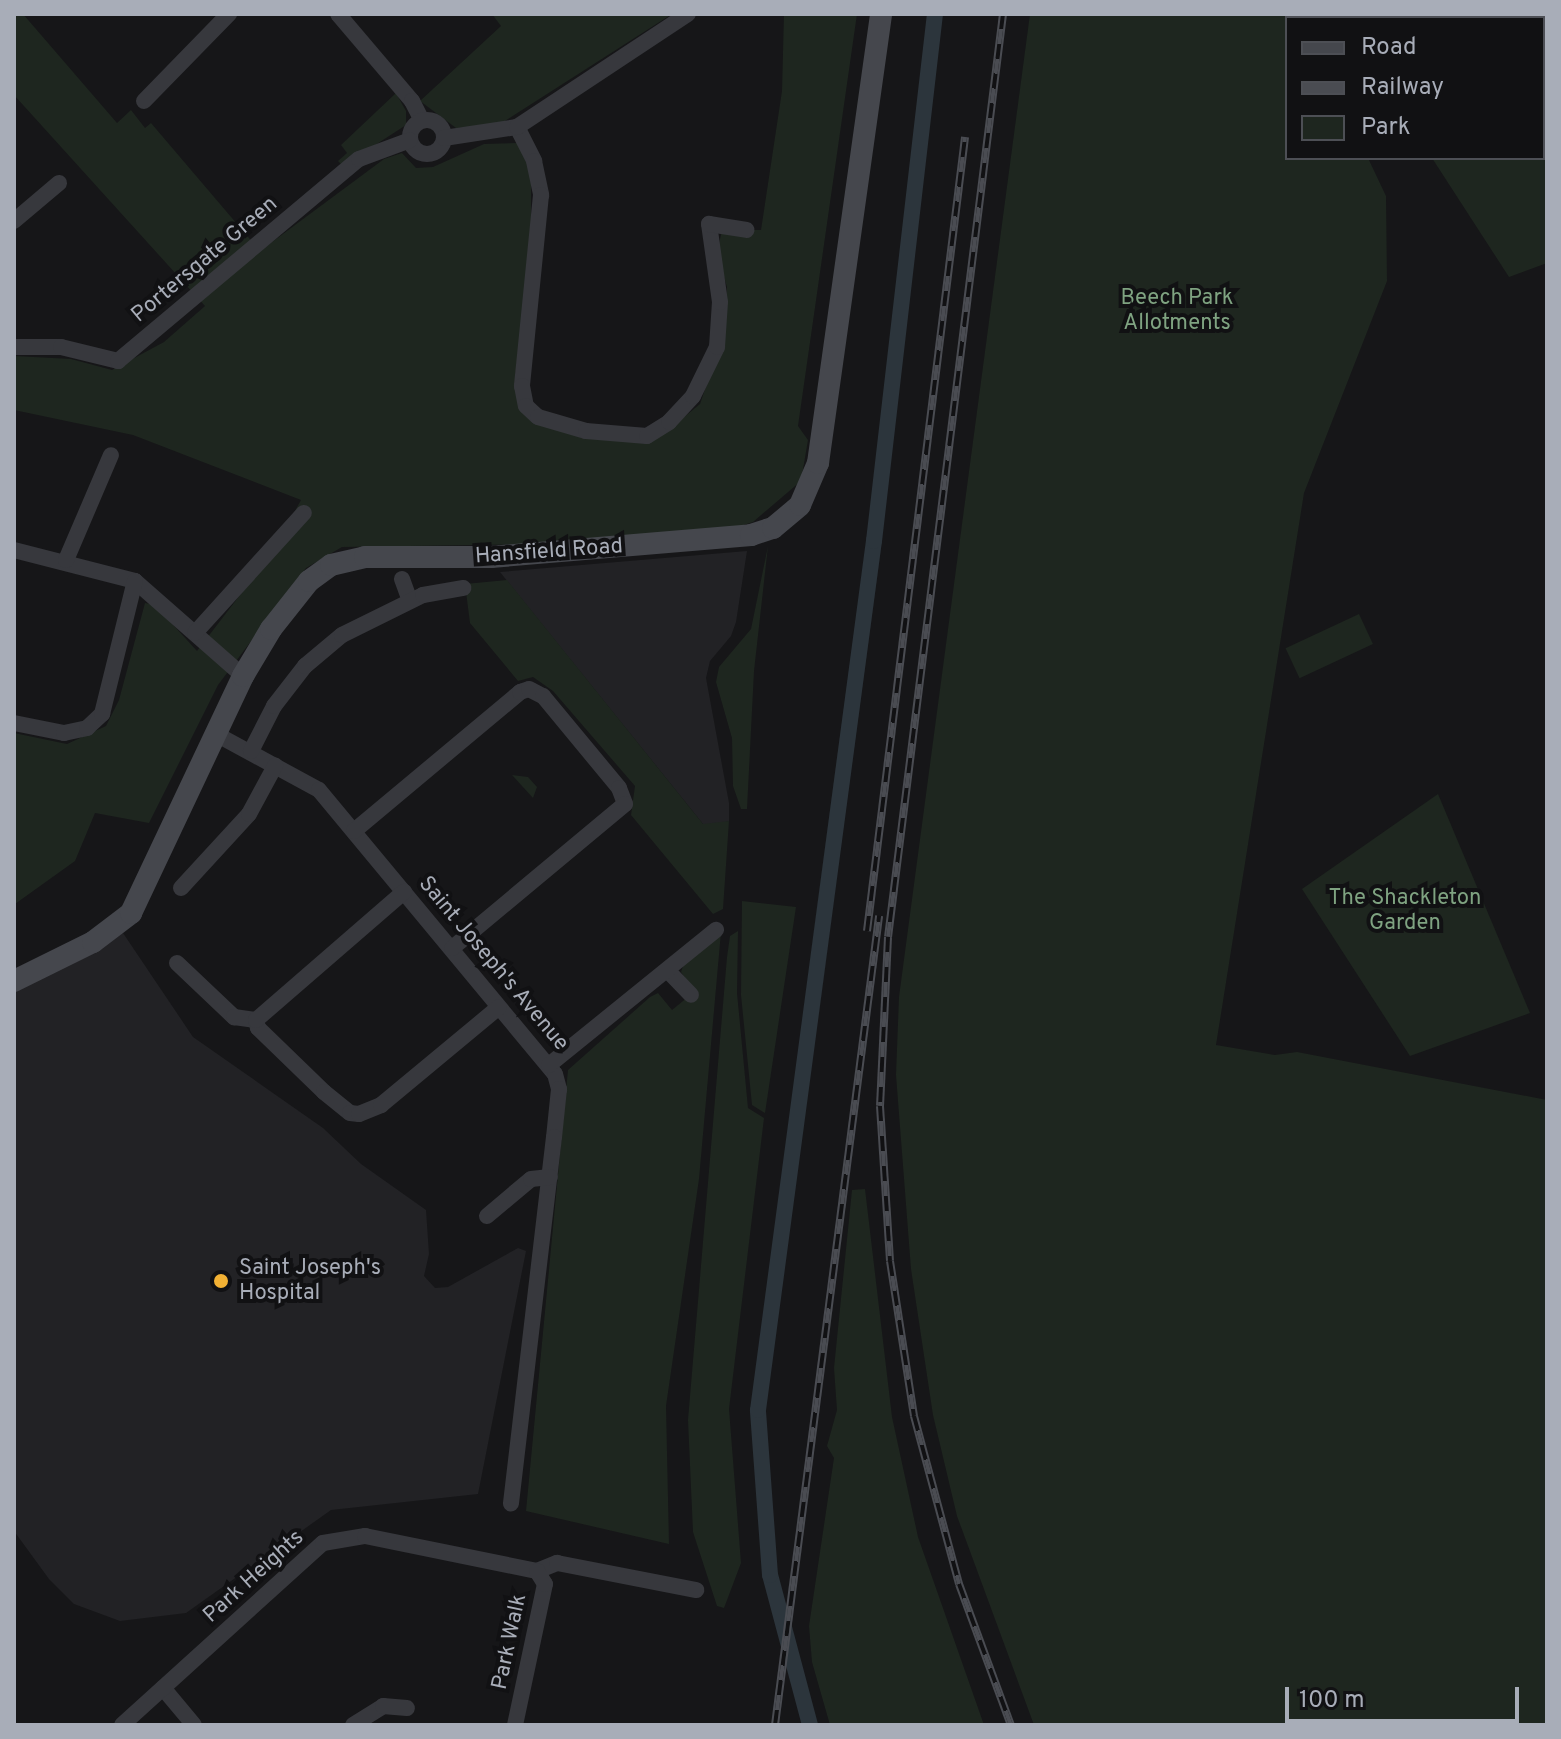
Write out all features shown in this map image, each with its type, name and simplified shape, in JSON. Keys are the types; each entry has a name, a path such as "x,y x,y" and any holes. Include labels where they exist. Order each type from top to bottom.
{"street":[{"path":"144,101 229,14"},
{"path":"338,14 412,101 421,119 438,124 444,138"},
{"path":"421,119 413,125 410,140 418,151 430,154 444,138 517,127 688,14"},
{"name":"Hansfield Road","path":"14,981 93,942 131,913 243,676 271,629 309,581 331,565 365,557 491,557 751,535 787,519 813,485 818,463 881,14"},
{"path":"517,127 534,161 541,195 522,386 526,406 538,417 586,431 647,436 669,422 693,396 717,347 720,302 709,224 747,230"},
{"name":"Portersgate Green","path":"14,347 61,347 118,361 359,159 410,140"},
{"path":"14,221 59,183"},
{"path":"66,560 111,455"},
{"path":"195,633 304,513"},
{"path":"14,550 66,560 135,581 243,676"},
{"path":"402,579 410,601"},
{"path":"14,723 64,733 87,728 102,714 135,581"},
{"path":"251,751 274,706 305,666 342,635 410,601 463,588"},
{"path":"354,831 520,692 529,689 543,696 619,788 625,804 452,948"},
{"name":"Saint Joseph's Avenue","path":"214,733 319,790 549,1065 559,1089 511,1503"},
{"path":"181,888 191,870 249,814 275,766"},
{"path":"177,963 234,1017 256,1020 404,892"},
{"path":"549,1065 716,930"},
{"path":"668,971 691,995"},
{"path":"256,1020 258,1028 324,1092 350,1113 359,1114 381,1105 499,1007"},
{"path":"487,1216 531,1179 550,1177"},
{"name":"Park Heights","path":"122,1725 323,1543 345,1536 537,1571 557,1563 696,1590"},
{"name":"Park Walk","path":"515,1725 545,1584 537,1571"},
{"path":"163,1688 194,1725"},
{"path":"353,1725 383,1706 407,1708"}],"shaded area":[{"path":"747,551 736,622 731,636 710,661 706,678 729,803 729,821 712,826 703,824 500,572"},
{"name":"Saint Joseph's Hospital","path":"123,933 193,1037 323,1128 361,1164 426,1210 429,1254 424,1276 435,1288 448,1287 518,1248 526,1251 478,1494 331,1510 186,1613 120,1621 74,1604 49,1579 14,1531 14,991"}],"green space":[{"path":"14,14 23,14 117,123 131,110 145,128 151,123 260,251 384,159 402,153 416,168 433,167 484,144 517,143 531,172 531,241 515,379 519,409 533,423 567,432 667,431 700,404 724,334 727,287 717,253 722,230 761,230 782,91 784,14 857,14 798,426 808,440 801,481 753,522 728,530 537,544 342,547 306,568 218,685 149,823 95,813 75,861 15,904 14,733 67,744 106,726 119,700 145,603 155,605 197,651 270,556 301,500 133,435 14,410 14,356 71,359 112,370 164,342 205,306 14,95"},
{"path":"492,14 672,14 497,126 456,128 420,101 501,26"},
{"name":"Beech Park Allotments","path":"1030,14 1302,14 1285,16 1285,160 1369,160 1386,196 1387,281 1304,493 1216,1045 1275,1055 1297,1052 1547,1100 1547,1725 1034,1725 957,1516 933,1415 911,1269 896,1075 899,997"},
{"path":"1316,14 1547,14 1547,263 1509,277 1433,160 1545,160 1545,16"},
{"path":"396,93 406,111 406,125 343,166 338,161 347,153 341,145"},
{"path":"768,546 754,671 747,809 741,809 733,786 732,738 716,682 719,667 751,629"},
{"path":"507,580 703,824 729,821 723,909 713,914 631,815 635,786 553,691 533,677 518,681 470,623 465,584"},
{"path":"1359,614 1373,644 1300,678 1286,648"},
{"path":"512,775 528,777 537,787 533,798"},
{"name":"The Shackleton Garden","path":"1438,794 1530,1013 1410,1056 1302,889"},
{"path":"742,901 796,907 765,1113 752,1105 741,995"},
{"path":"738,931 737,993 748,1108 764,1118 729,1409 741,1563 724,1608 717,1606 693,1532 688,1420 727,957 730,936"},
{"path":"721,932 699,1179 666,1406 669,1544 526,1511 568,1070 650,997 658,993 672,1010 694,992 681,972 684,963"},
{"path":"865,1189 892,1417 918,1537 984,1725 830,1725 812,1662 809,1626 834,1458 827,1446 837,1410 834,1368 852,1190"}],"waterway":[{"path":"810,1725 770,1575 758,1410 874,541 935,14"}],"railway":[{"path":"1003,14 888,937 880,1106 890,1261 914,1416 959,1584 1011,1725"},
{"path":"867,931 965,137"},
{"path":"775,1725 879,916"}],"place":[{"name":"Saint Joseph's Hospital","path":"221,1281"}]}
